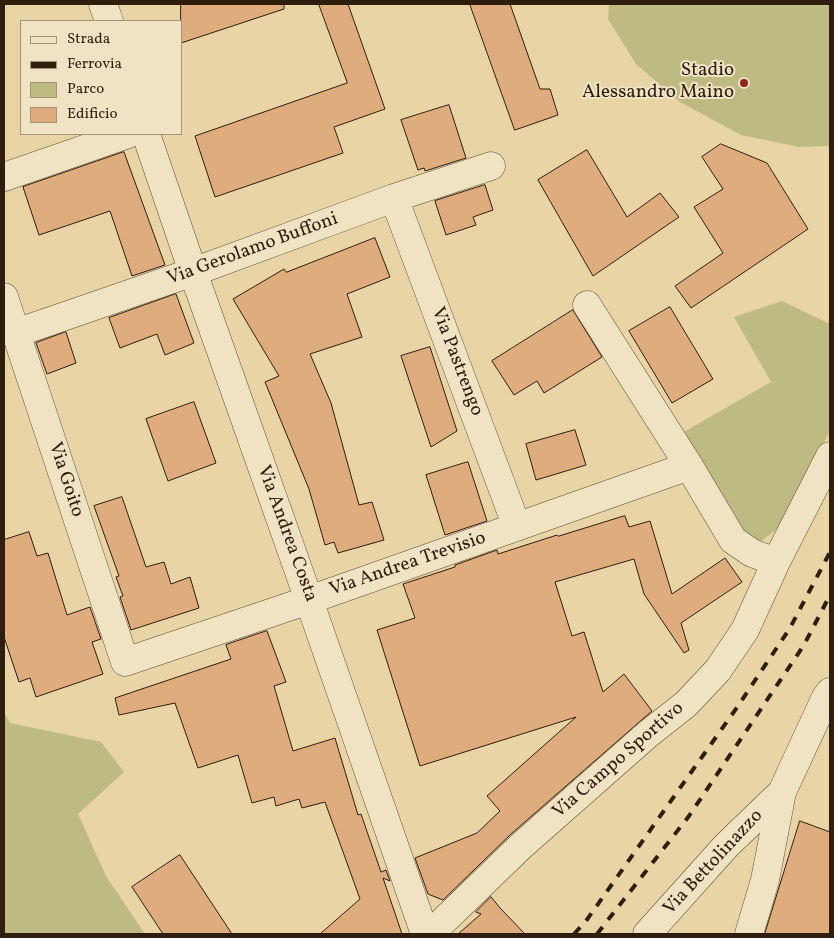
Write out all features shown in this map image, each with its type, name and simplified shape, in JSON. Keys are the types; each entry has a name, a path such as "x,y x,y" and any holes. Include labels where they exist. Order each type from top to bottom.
{"street":[{"path":"103,4 109,20"},
{"path":"4,177 125,135"},
{"name":"Via Andrea Costa","path":"146,135 425,934"},
{"name":"Via Gerolamo Buffoni","path":"16,333 193,272 394,198 491,166"},
{"name":"Via Pastrengo","path":"394,198 517,527"},
{"name":"Via Goito","path":"4,297 125,662"},
{"path":"587,305 689,466 733,540 752,553 776,562"},
{"name":"Via Campo Sportivo","path":"430,934 521,846 648,734 686,704 718,670 745,630 776,562 830,456"},
{"name":"Via Andrea Trevisio","path":"125,662 309,600 689,466"},
{"path":"749,934 764,880 782,792 830,692"},
{"name":"Via Bettolinazzo","path":"647,934 726,846 782,792"}],"green space":[{"name":"Stadio Alessandro Maino","path":"609,4 830,4 830,146 799,147 741,135 680,102 636,64 608,19"},
{"path":"782,301 830,324 830,431 781,526 761,541 744,538 682,433 771,382 734,317"},
{"path":"4,712 10,723 101,742 124,772 78,814 106,876 145,934 4,934"}],"building":[{"path":"181,4 284,4 284,9 182,43"},
{"path":"319,4 348,4 385,109 334,127 343,153 215,197 195,136 347,83"},
{"path":"470,4 510,4 540,89 550,89 558,115 515,130"},
{"path":"449,105 466,158 425,171 424,168 418,170 401,120"},
{"path":"721,144 767,163 808,229 691,308 675,286 723,253 694,207 723,189 702,157"},
{"path":"587,150 627,217 660,193 679,217 593,276 538,180"},
{"path":"124,152 165,265 132,276 110,211 39,235 23,187"},
{"path":"485,185 493,210 473,217 476,225 446,235 435,201"},
{"path":"375,238 390,277 347,294 362,337 310,354 331,403 359,505 372,502 384,540 338,553 334,542 325,545 309,489 265,382 279,376 233,299 284,269 286,272"},
{"path":"176,294 194,343 165,355 157,334 120,348 109,318"},
{"path":"670,307 713,379 672,403 629,331"},
{"path":"573,310 602,357 544,393 537,381 514,395 492,361"},
{"path":"66,332 76,363 47,374 36,343"},
{"path":"430,347 457,431 431,447 401,356"},
{"path":"194,402 216,463 168,481 146,419"},
{"path":"575,430 586,465 536,480 526,444"},
{"path":"468,462 487,521 445,535 426,475"},
{"path":"122,497 146,567 164,562 171,584 190,577 199,608 131,630 120,597 123,596 116,577 119,576 94,506"},
{"path":"625,516 629,527 650,521 672,594 725,558 742,582 681,623 689,650 684,653 644,594 634,559 555,582 572,636 584,632 603,692 624,674 652,711 511,834 443,900 428,894 415,858 477,833 500,811 487,796 576,717 420,766 377,630 415,618 403,584 455,567 455,565 497,550 498,554"},
{"path":"29,532 37,556 48,553 67,615 90,607 101,639 92,642 103,674 36,697 30,678 19,682 4,637 4,540"},
{"path":"267,631 286,682 274,686 293,751 335,738 358,815 361,814 381,872 386,870 390,881 383,878 402,934 320,934 360,899 325,802 302,808 299,799 276,806 274,797 252,803 238,755 198,768 175,703 119,715 115,698 231,659 226,645"},
{"path":"800,821 830,832 830,934 765,934"},
{"path":"180,855 232,934 163,934 132,887"},
{"path":"491,897 525,934 458,934 481,914 476,912"}],"railway":[{"path":"574,934 586,921 738,706 790,628 830,552"},
{"path":"597,934 689,816 804,645 830,595"}],"place":[{"name":"Stadio Alessandro Maino","path":"744,83"}]}
